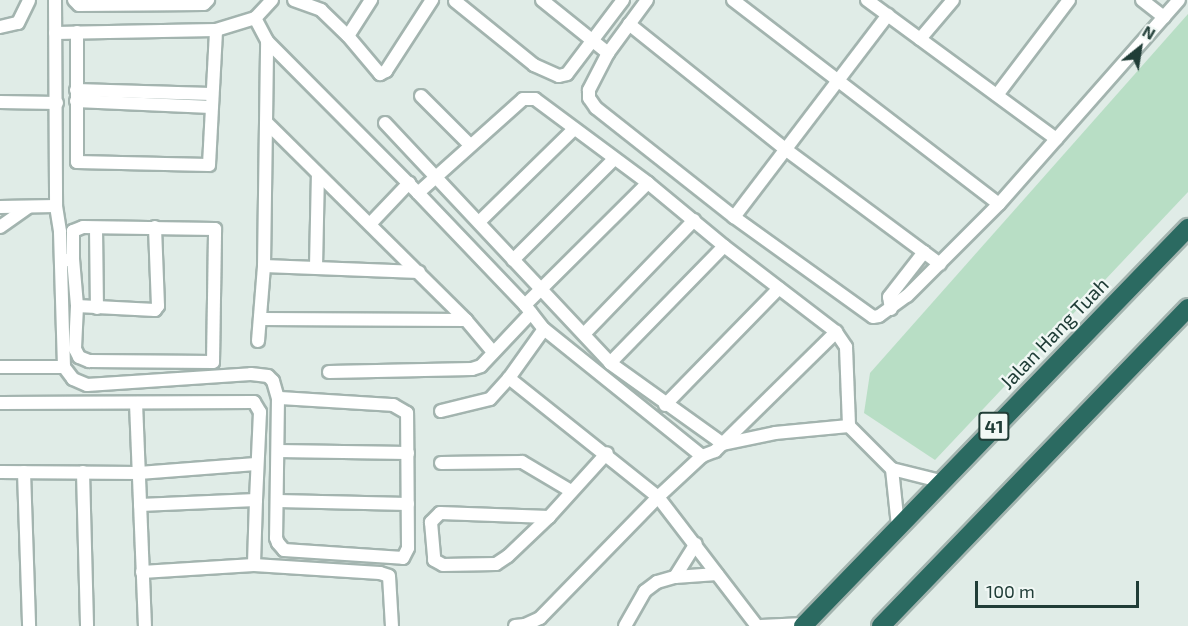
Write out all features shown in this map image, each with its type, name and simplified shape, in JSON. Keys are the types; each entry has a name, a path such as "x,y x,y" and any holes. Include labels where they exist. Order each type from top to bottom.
{"highway":[{"name":"Jalan Hang Tuah","path":"803,625 940,481 1188,228"},
{"path":"881,626 1188,308"}],"street":[{"path":"0,27 18,23 25,12 28,0"},
{"path":"55,0 56,206 67,260 77,306 75,349 79,357 84,360 212,362 215,230 83,227 73,231 67,260 64,367 73,379 87,385 259,374 268,376 273,381 278,398 276,538 284,550 398,560 403,558 408,551 409,418 399,407 278,398"},
{"path":"74,0 79,5 204,4 208,0"},
{"path":"55,33 216,30 255,18 272,0"},
{"path":"294,0 322,5 377,73 384,73 432,0"},
{"path":"348,36 371,0"},
{"path":"542,0 559,5 608,53"},
{"path":"455,1 534,65 559,76 567,74 623,0"},
{"path":"647,0 608,53 589,90 589,98 596,108 734,217 873,318 891,309 940,264 999,204 1179,0"},
{"path":"733,0 999,204"},
{"path":"867,0 1056,139"},
{"path":"920,39 953,0"},
{"path":"997,95 1069,0"},
{"path":"1142,0 1164,17"},
{"path":"734,217 888,15"},
{"path":"255,18 267,41 413,188 528,309 544,329 702,456"},
{"path":"629,24 784,149 940,264"},
{"path":"77,32 76,160 82,164 209,165 216,30"},
{"path":"258,341 264,266 267,41"},
{"path":"76,96 211,94"},
{"path":"76,96 211,107"},
{"path":"421,96 470,145"},
{"path":"370,224 413,188 434,177 529,97 535,99 648,183 724,246 836,332 846,347 849,426 892,469 940,481"},
{"path":"0,102 57,103"},
{"path":"267,123 419,272 466,320 493,352"},
{"path":"385,123 539,289 585,333 610,363 665,405 723,444 775,433 849,426"},
{"path":"479,222 574,129"},
{"path":"513,260 614,159"},
{"path":"316,267 318,174"},
{"path":"329,372 465,370 481,366 528,309 539,289 648,183"},
{"path":"0,207 56,206"},
{"path":"0,227 29,207"},
{"path":"585,333 694,220"},
{"path":"77,306 153,311 157,308 155,227"},
{"path":"96,228 96,308"},
{"path":"610,363 724,246"},
{"path":"891,309 890,297 924,252"},
{"path":"264,266 419,272"},
{"path":"665,405 779,288"},
{"path":"261,319 466,320"},
{"path":"441,411 490,399 509,378 544,329"},
{"path":"515,626 525,626 540,618 658,497 702,456 716,451 836,332"},
{"path":"0,367 64,367"},
{"path":"509,378 607,453 658,497 759,626 803,625"},
{"path":"0,403 254,402 260,412 256,464 254,565"},
{"path":"136,403 146,626"},
{"path":"278,451 408,453"},
{"path":"549,517 440,513 431,522 434,560 443,565 495,564 508,556 549,517 607,453"},
{"path":"441,463 522,462 571,491"},
{"path":"0,472 139,473 256,464"},
{"path":"892,469 898,526"},
{"path":"24,472 29,626"},
{"path":"83,472 87,626"},
{"path":"140,505 256,500"},
{"path":"278,501 408,504"},
{"path":"675,577 696,544"},
{"path":"142,572 254,565 381,573 389,576 392,626"},
{"path":"625,626 645,591 657,582 675,577 717,574"}],"green space":[{"path":"1188,14 1188,192 935,460 864,413 870,373"}]}
